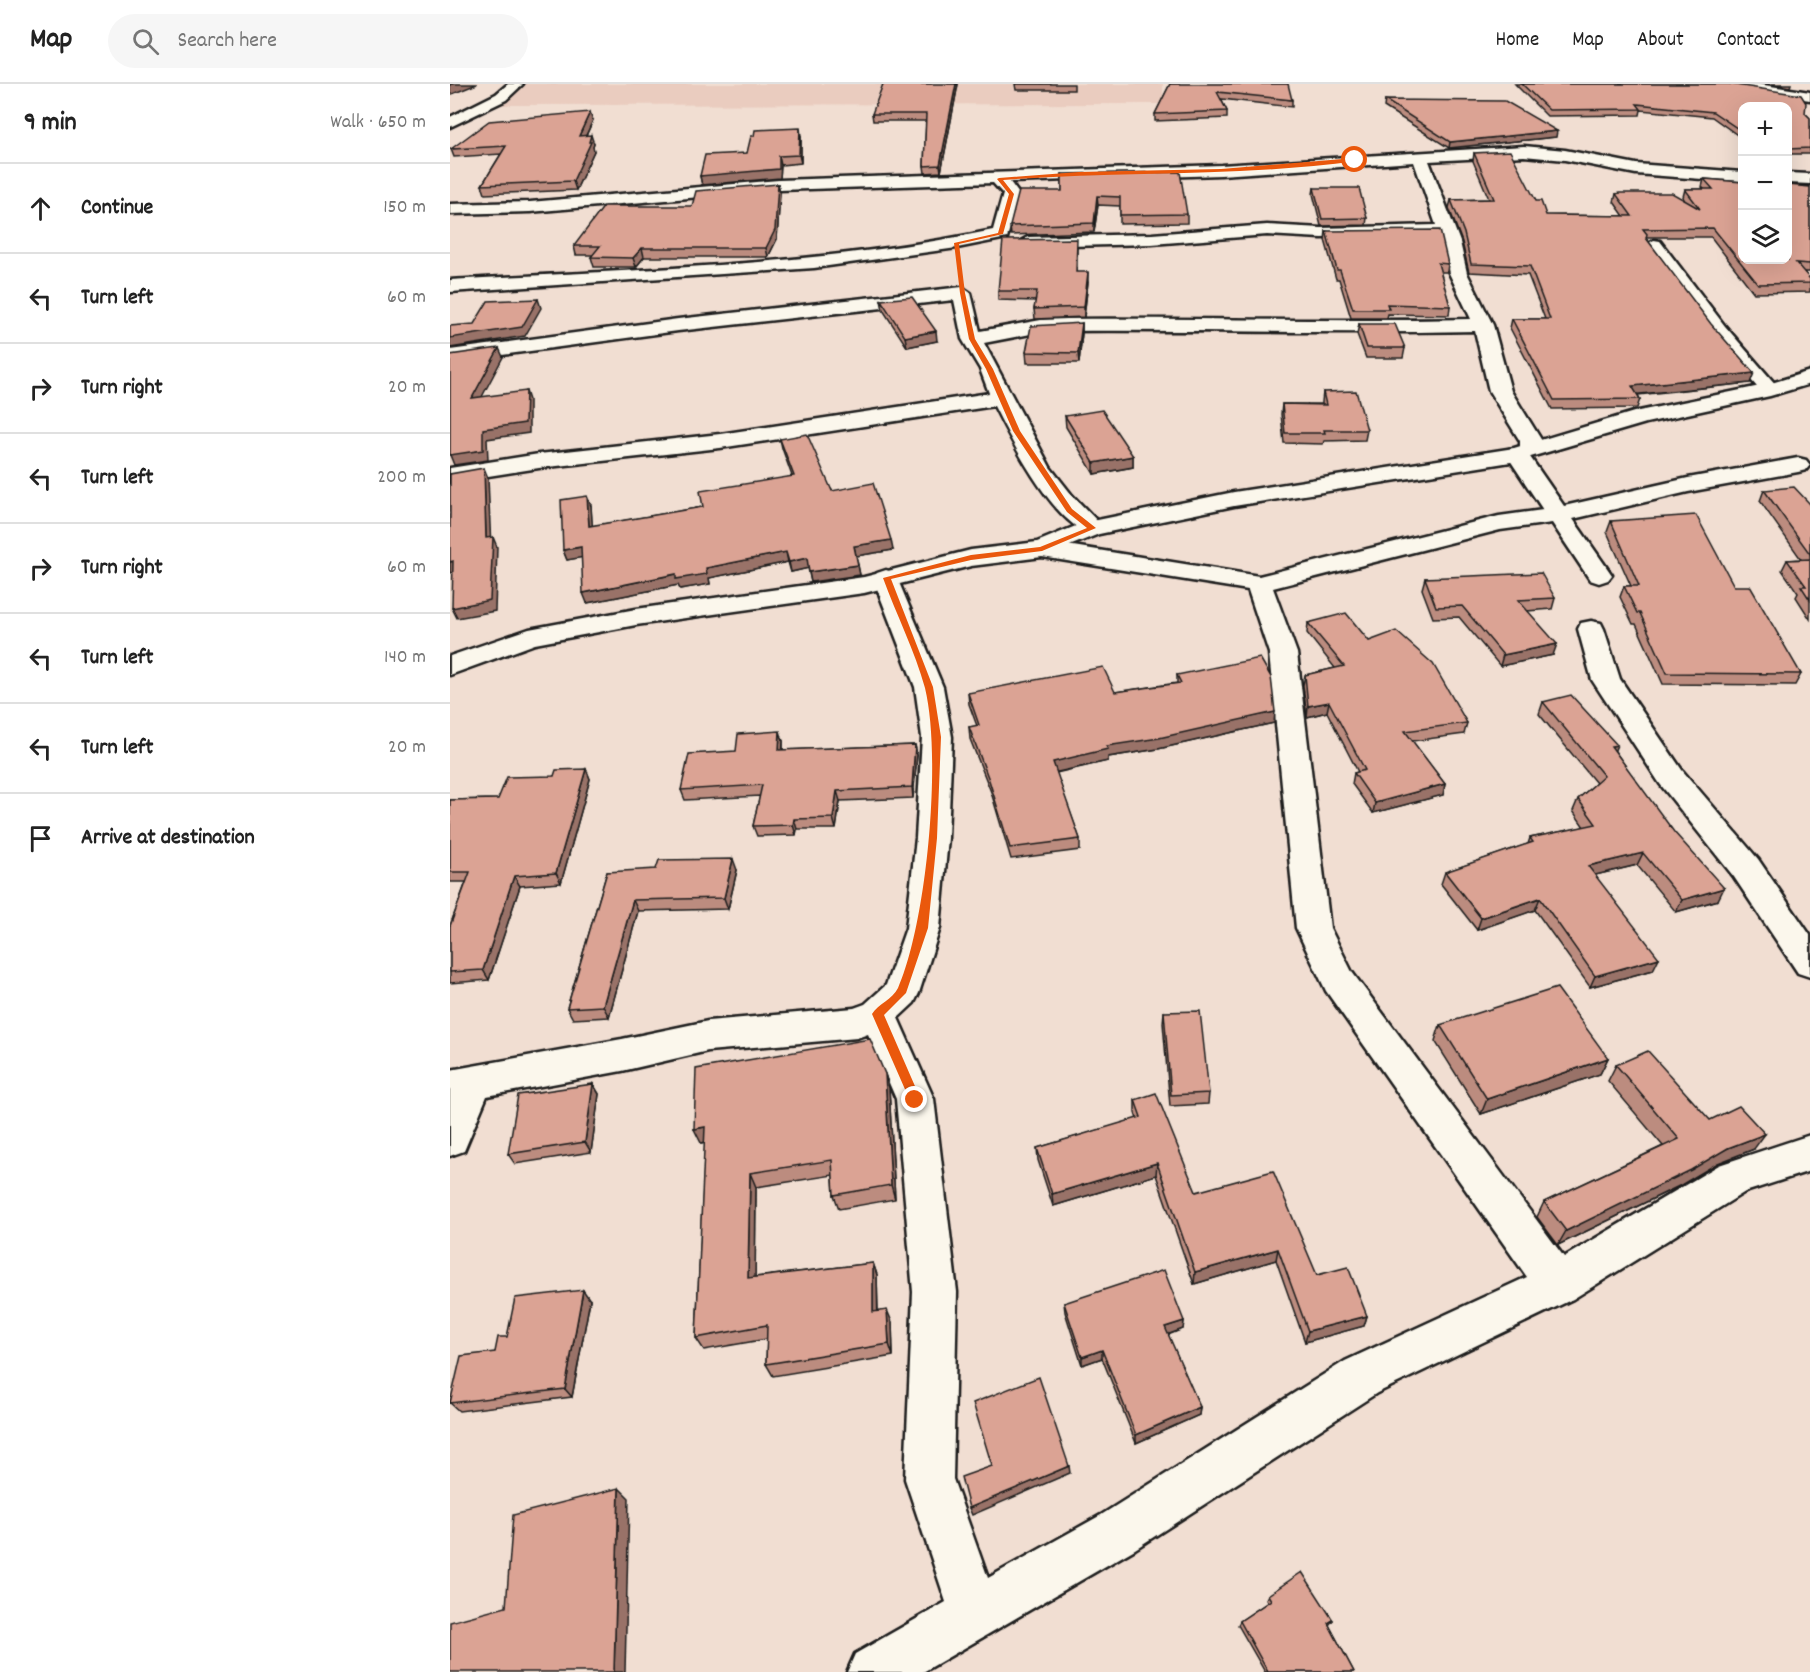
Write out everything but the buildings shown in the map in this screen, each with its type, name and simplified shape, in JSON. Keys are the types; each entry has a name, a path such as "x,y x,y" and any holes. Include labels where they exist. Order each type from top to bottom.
{"street":[{"path":"450,123 501,98 516,84"},
{"path":"1729,84 1810,96"},
{"path":"450,209 530,207 779,185 923,179 999,179 1541,152 1636,169 1738,177"},
{"path":"1420,158 1446,230 1458,273 1483,325 1500,391 1531,441 1524,451"},
{"path":"1792,178 1810,179"},
{"path":"450,286 814,263 957,243 1001,234 1011,194 999,179"},
{"path":"957,243 1152,239 1267,230 1321,233 1446,230"},
{"path":"957,243 972,339 990,369 1016,431 1063,502 1092,528"},
{"path":"1654,245 1698,305 1716,322 1717,328 1770,390"},
{"path":"450,356 689,324 963,293"},
{"path":"972,339 1041,326 1067,325 1272,324 1348,328 1483,325"},
{"path":"450,666 529,637 636,617 840,589 971,558 1042,549 1092,528 1234,499 1524,451 1642,417 1770,390 1810,377"},
{"path":"450,475 540,461 720,441 1001,398"},
{"path":"1524,451 1558,515 1599,575"},
{"path":"1042,549 1259,584 1499,523 1558,515 1688,485 1806,470"},
{"path":"450,1139 462,1084 622,1055 708,1036 857,1023 878,1014 901,993 923,928 932,838 937,737 929,687 886,578"},
{"path":"1259,584 1283,654 1313,928 1339,981 1558,1284"},
{"path":"1591,629 1606,680 1671,777 1752,877 1810,963"},
{"path":"878,1014 915,1100 935,1292 929,1479 976,1614"},
{"path":"873,1672 1118,1532 1361,1377 1558,1284 1733,1178 1810,1153"}],"shaded area":[{"path":"512,84 1163,84 1163,104 492,105"}],"route":[{"path":"915,1100 878,1014 901,993 923,928 932,838 937,737 929,687 886,578 971,558 1042,549 1092,528 1070,510 1016,431 990,369 972,339 957,243 1001,234 1004,213 1011,194 999,179 1079,173 1221,170 1355,160"}]}
